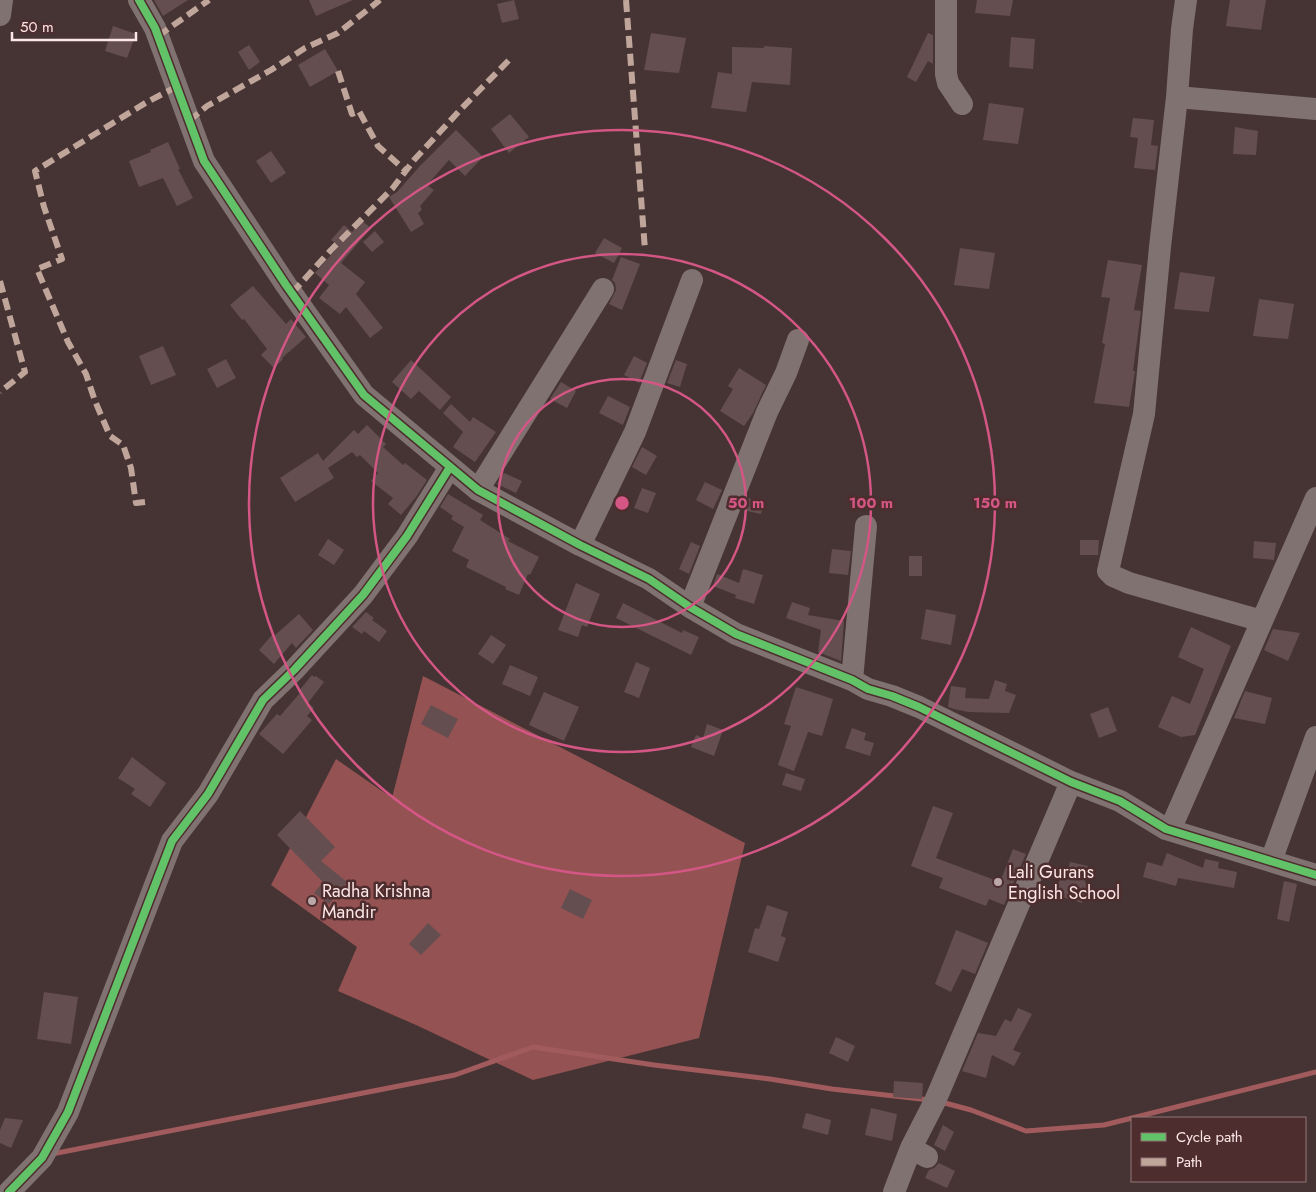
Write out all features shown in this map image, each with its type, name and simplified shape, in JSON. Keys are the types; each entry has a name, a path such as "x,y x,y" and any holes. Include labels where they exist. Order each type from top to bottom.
{"street":[{"path":"0,15 2,0"},
{"path":"139,0 155,28 204,161 264,252 364,395 478,490 580,545 649,579 690,607 736,634 852,680 868,689 919,707 1071,782 1120,801 1170,830 1316,875"},
{"path":"946,0 946,74 948,83 962,104"},
{"path":"1186,0 1144,414 1108,571 1113,576 1129,583 1262,621"},
{"path":"1177,96 1316,109"},
{"path":"580,545 635,432 692,280"},
{"path":"478,490 603,289"},
{"path":"690,607 766,412 786,373 798,340"},
{"path":"9,1192 42,1158 68,1112 172,841 208,794 263,700 294,670 363,594 407,536 450,467"},
{"path":"1170,830 1316,498"},
{"path":"852,680 866,526"},
{"path":"1270,861 1316,737"},
{"path":"894,1192 919,1153 935,1101 1071,782"}],"shaded area":[{"path":"423,676 745,843 699,1038 533,1080 338,991 357,947 271,885 336,759 392,798"}],"building":[{"path":"154,0 188,0 163,16"},
{"path":"309,0 353,0 316,16"},
{"path":"514,0 519,19 502,23 497,4"},
{"path":"977,0 1013,0 1010,16 975,13"},
{"path":"1230,0 1266,0 1261,30 1226,26"},
{"path":"113,26 136,34 127,58 105,51"},
{"path":"651,33 686,38 679,73 644,70"},
{"path":"928,33 933,35 933,64 928,61 916,82 907,77"},
{"path":"1011,37 1035,39 1033,69 1009,67"},
{"path":"249,45 260,62 249,70 238,52"},
{"path":"764,46 792,48 790,85 752,82 746,112 711,108 718,72 732,74 732,47 764,48"},
{"path":"325,49 338,71 310,87 298,65"},
{"path":"989,103 1024,108 1018,144 983,140"},
{"path":"510,114 529,137 509,153 491,129"},
{"path":"1133,118 1154,120 1151,145 1158,146 1155,170 1134,168 1138,138 1130,137"},
{"path":"1235,127 1258,131 1256,155 1233,154"},
{"path":"456,130 483,157 465,176 449,160 427,185 434,190 420,206 422,210 418,213 424,224 411,232 389,197 397,192"},
{"path":"168,142 180,169 178,169 193,198 177,206 163,178 139,187 129,161 151,152 150,150"},
{"path":"271,151 286,173 271,183 256,161"},
{"path":"362,221 371,228 341,263 365,282 356,294 383,328 370,338 346,307 340,314 319,298 329,285 315,273 339,246 331,240 344,225 352,232"},
{"path":"375,231 384,242 372,252 363,242"},
{"path":"604,238 622,248 614,263 595,253"},
{"path":"960,248 995,253 989,289 954,285"},
{"path":"621,257 640,264 622,310 609,304 616,290 615,283 612,280"},
{"path":"1108,260 1142,265 1134,310 1141,311 1129,407 1094,403 1105,344 1102,343 1110,298 1101,297"},
{"path":"1180,272 1215,277 1209,312 1174,309"},
{"path":"253,286 286,324 291,319 306,337 282,358 274,368 261,355 267,349 244,319 242,320 230,305"},
{"path":"1259,299 1294,304 1288,339 1253,336"},
{"path":"163,346 176,375 151,385 139,356"},
{"path":"634,356 647,363 639,383 624,375"},
{"path":"226,359 236,378 217,388 207,369"},
{"path":"411,360 451,397 440,410 419,391 411,399 392,382"},
{"path":"676,360 687,364 680,387 667,383"},
{"path":"739,368 766,385 753,413 744,426 720,411 733,389 728,386"},
{"path":"561,382 576,391 567,408 550,399"},
{"path":"608,396 630,407 623,425 599,413"},
{"path":"451,404 470,422 473,417 496,432 475,462 453,447 463,432 443,413"},
{"path":"367,425 386,444 383,447 403,465 405,463 427,480 401,515 388,504 393,498 371,481 378,473 360,455 357,457 352,452 328,468 334,478 295,502 280,478 318,453 323,461 354,430 358,434"},
{"path":"642,447 657,456 646,475 632,467"},
{"path":"504,473 522,481 516,493 497,484"},
{"path":"705,482 722,490 713,509 696,500"},
{"path":"642,488 656,493 648,513 634,508"},
{"path":"448,494 483,515 480,520 510,539 508,541 539,557 530,575 528,574 519,595 466,567 469,560 452,551 464,527 451,519 453,516 440,507"},
{"path":"747,498 764,502 761,514 743,510"},
{"path":"328,539 344,550 334,565 318,555"},
{"path":"1080,540 1099,540 1098,555 1080,555"},
{"path":"1254,541 1276,543 1274,560 1253,558"},
{"path":"691,542 700,546 689,574 679,569"},
{"path":"832,549 851,551 848,575 829,573"},
{"path":"909,556 922,556 922,576 909,576"},
{"path":"743,569 763,575 754,604 735,598 736,595 713,586 717,574 739,583"},
{"path":"576,583 600,594 587,627 582,625 578,637 558,630"},
{"path":"792,602 810,608 808,615 844,621 841,661 818,652 821,630 786,618"},
{"path":"623,603 682,633 683,630 699,637 691,655 616,618"},
{"path":"926,609 956,615 951,645 921,639"},
{"path":"366,612 374,618 372,620 387,631 379,642 364,631 362,634 352,627"},
{"path":"299,614 313,630 296,648 292,643 274,664 259,650 272,635 274,636"},
{"path":"1191,627 1231,646 1195,735 1181,737 1158,727 1172,696 1190,704 1204,669 1178,657"},
{"path":"1273,629 1300,633 1288,661 1264,650"},
{"path":"491,635 506,645 493,664 478,654"},
{"path":"636,662 650,668 639,698 624,692"},
{"path":"510,665 538,677 530,696 502,684"},
{"path":"312,675 324,682 308,703 314,708 307,716 312,720 283,754 259,734 277,714 280,716 300,693 298,692"},
{"path":"995,680 1007,684 1005,691 1016,695 1009,713 968,712 948,707 951,686 966,688 965,698 989,699"},
{"path":"796,687 833,699 822,736 808,732 794,771 778,765 791,726 784,724"},
{"path":"1245,691 1272,698 1265,724 1234,718"},
{"path":"544,692 579,707 564,741 529,725"},
{"path":"431,705 458,719 448,738 421,724"},
{"path":"1108,707 1117,731 1099,738 1090,714"},
{"path":"707,724 723,730 714,756 691,747 696,735 703,738"},
{"path":"852,728 866,733 864,740 874,743 870,756 845,748"},
{"path":"132,757 166,783 150,807 131,794 135,789 118,778"},
{"path":"786,773 805,779 801,791 782,785"},
{"path":"933,806 953,813 936,858 1000,882 1013,849 1026,854 1004,905 989,899 986,906 939,888 943,878 911,866"},
{"path":"300,811 335,847 321,861 347,882 329,904 314,893 323,882 277,835"},
{"path":"1167,853 1203,868 1205,859 1219,862 1218,868 1237,872 1234,888 1178,878 1176,886 1143,877 1147,862 1162,866"},
{"path":"1070,862 1088,866 1085,883 1088,884 1082,903 1055,895 1061,875 1066,877"},
{"path":"1284,881 1297,884 1289,922 1277,919"},
{"path":"570,889 592,900 583,919 561,908"},
{"path":"767,905 788,912 781,936 786,938 778,962 748,952 755,928 759,929"},
{"path":"428,923 441,935 421,955 409,944"},
{"path":"956,930 988,943 975,974 962,969 951,992 935,984"},
{"path":"44,992 78,997 71,1044 37,1039"},
{"path":"1018,1008 1032,1014 1013,1050 1021,1053 1014,1066 992,1055 986,1078 962,1071 978,1033 996,1036 1005,1019 1011,1022"},
{"path":"836,1037 855,1046 848,1062 829,1053"},
{"path":"894,1081 923,1083 922,1099 893,1097"},
{"path":"871,1108 897,1114 892,1141 865,1135"},
{"path":"806,1113 831,1120 828,1135 802,1128"},
{"path":"5,1118 23,1120 11,1148 0,1143 0,1130"},
{"path":"943,1125 954,1132 945,1151 934,1145"},
{"path":"939,1163 955,1171 947,1188 925,1178 929,1170"}],"waterway":[{"path":"52,1154 455,1075 533,1047 832,1089 930,1100"},
{"path":"1136,1117 1316,1072"},
{"path":"941,1102 971,1110 1026,1131 1104,1125 1131,1118"}],"marked path":[{"path":"158,36 209,0"},
{"path":"189,121 207,106 271,70 305,48 338,33 380,0"},
{"path":"626,0 645,250"},
{"path":"292,293 331,250 392,189 414,160 509,60"},
{"path":"338,71 352,114 359,111 378,146 406,171"},
{"path":"145,502 136,503 131,468 123,445 110,436 86,374 68,342 37,269 62,259 44,207 35,171 147,102 176,87"},
{"path":"0,281 25,372 0,392"}],"cycle path":[{"path":"139,0 155,28 204,161 286,285 364,395 478,490 580,545 649,579 690,607 736,634 852,680 868,689 919,707 1071,782 1120,801 1166,829 1316,875"},
{"path":"9,1192 42,1158 68,1112 172,841 208,794 263,700 294,670 363,595 407,536 450,467"}],"place":[{"name":"Lali Gurans English School","path":"998,882"},
{"name":"Radha Krishna Mandir","path":"312,901"}]}
